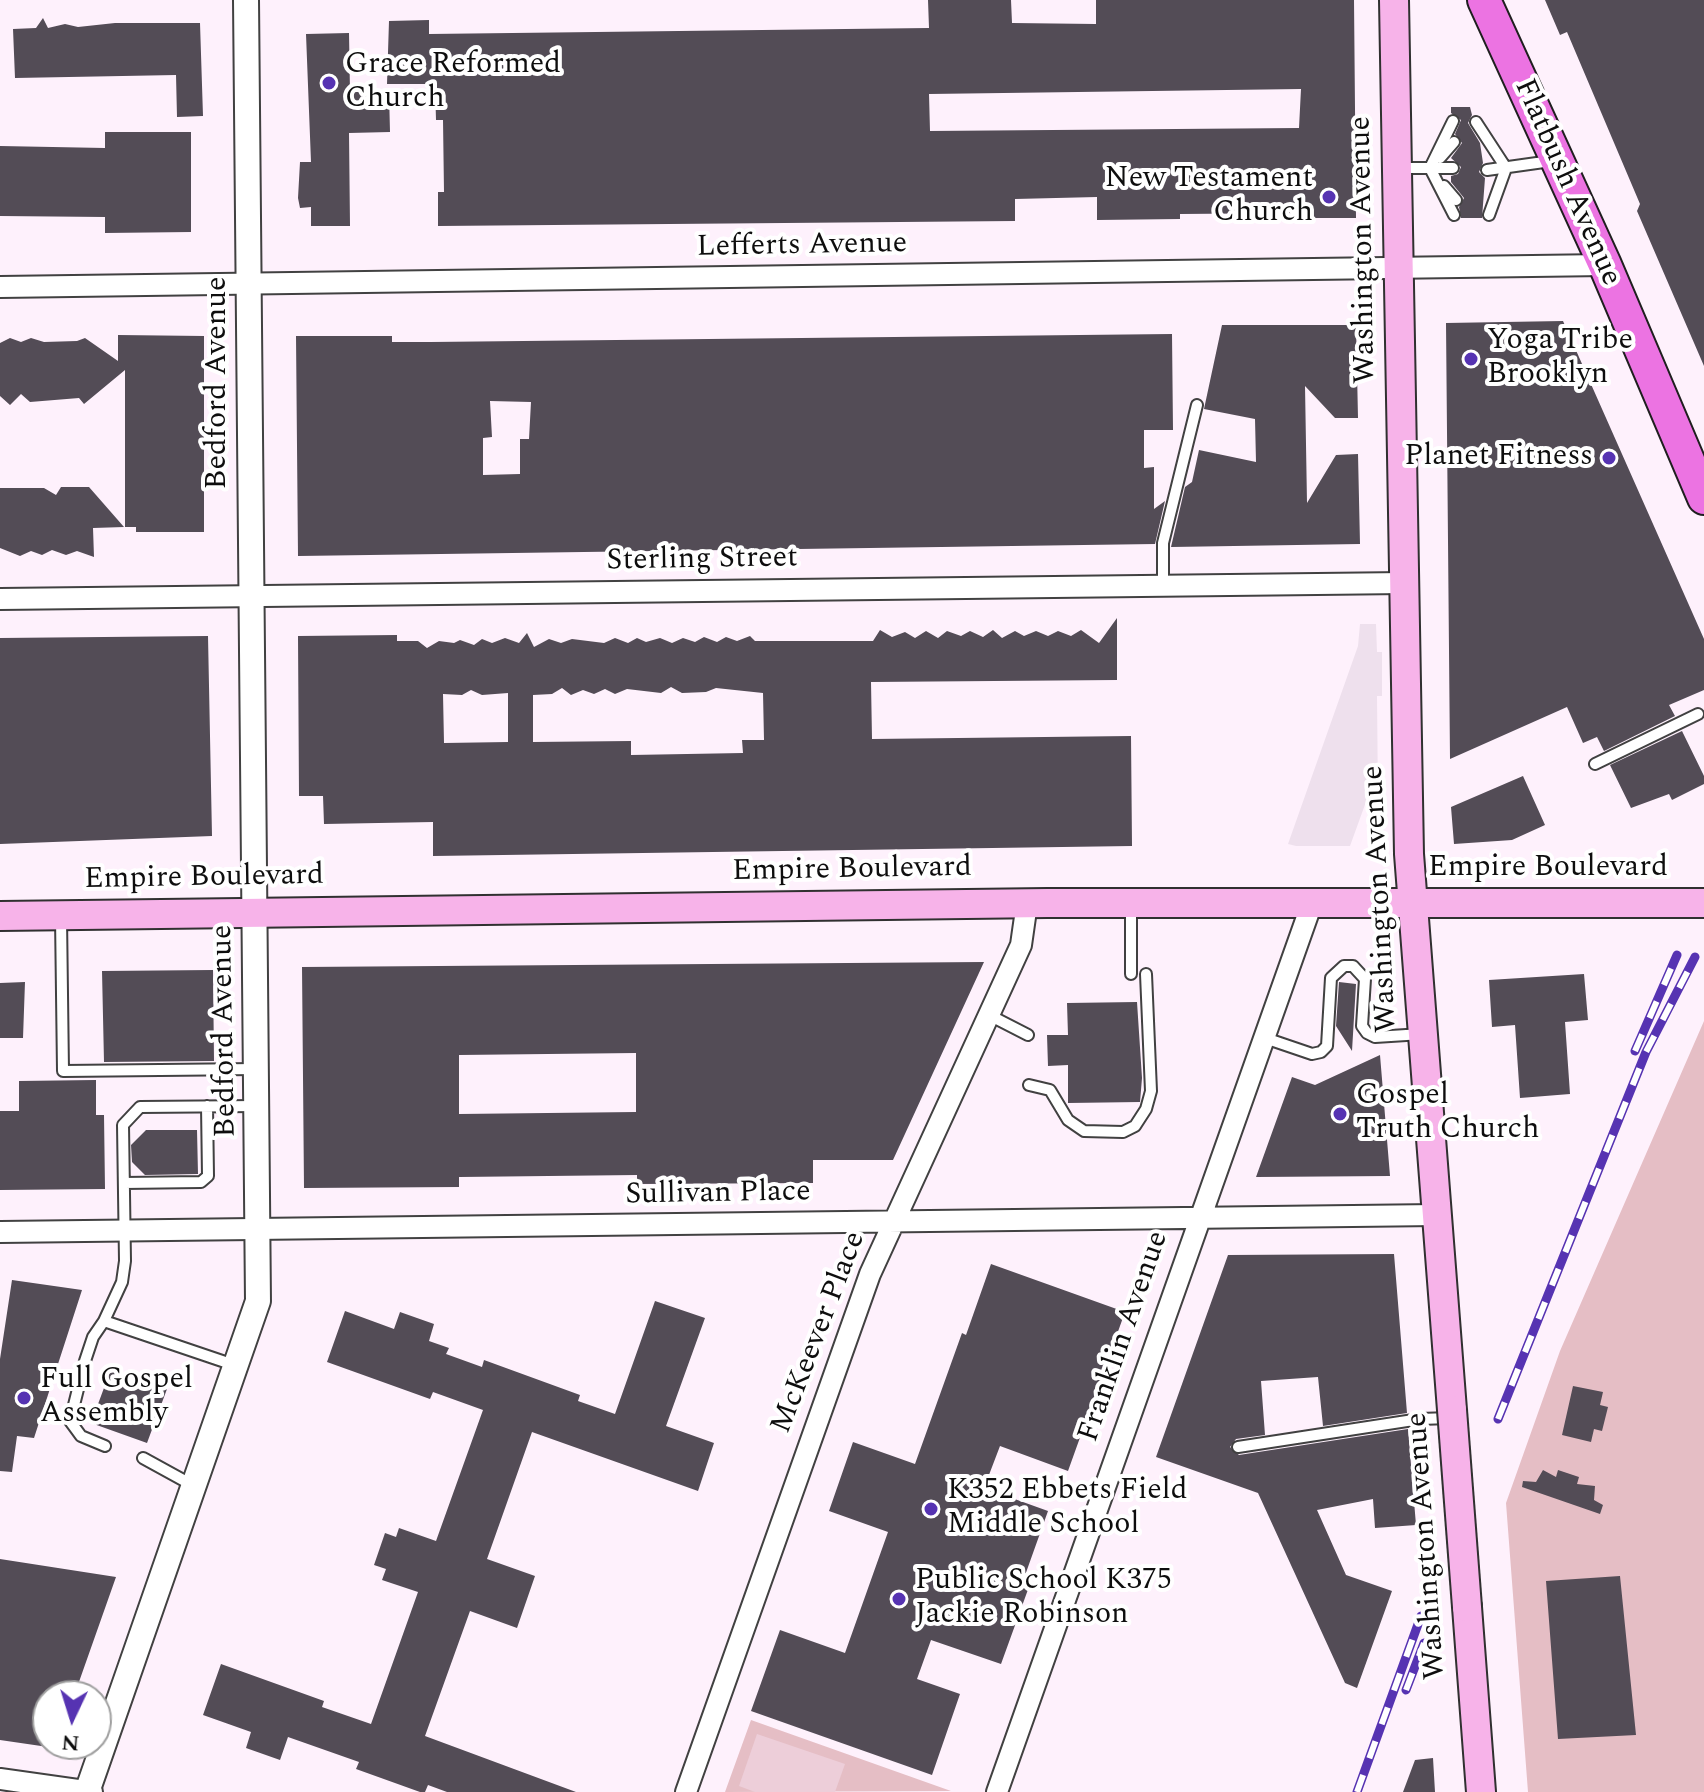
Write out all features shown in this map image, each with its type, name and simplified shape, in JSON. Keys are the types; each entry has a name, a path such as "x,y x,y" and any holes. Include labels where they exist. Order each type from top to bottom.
{"main road":[{"name":"Washington Avenue","path":"1394,0 1412,903 1481,1792"},
{"name":"Flatbush Avenue","path":"1484,0 1605,265 1704,498"},
{"name":"Empire Boulevard","path":"0,916 1027,903 1704,903"}],"street":[{"name":"Bedford Avenue","path":"89,1792 258,1301 259,1069 246,0"},
{"name":"Lefferts Avenue","path":"0,287 1400,271 1605,265"},
{"name":"Sterling Street","path":"0,599 1405,583"},
{"name":"McKeever Place","path":"686,1792 870,1274 1021,945 1027,903"},
{"name":"Franklin Avenue","path":"997,1792 1312,903"},
{"name":"Sullivan Place","path":"0,1232 1437,1215"},
{"path":"0,1779 89,1792"}],"lane":[{"path":"1430,168 1453,121"},
{"path":"1476,122 1506,168"},
{"path":"1430,168 1454,142"},
{"path":"1480,142 1506,168"},
{"path":"1487,170 1557,160"},
{"path":"1397,168 1453,168"},
{"path":"1430,168 1456,200"},
{"path":"1430,168 1454,215"},
{"path":"1489,200 1506,168"},
{"path":"1489,215 1506,168"},
{"path":"1163,586 1163,543 1197,405"},
{"path":"1595,764 1698,714"},
{"path":"1131,903 1131,974"},
{"path":"61,915 63,1071 259,1069"},
{"path":"1262,1037 1312,1054 1321,1052 1327,1046 1331,978 1344,966 1353,966 1365,979 1362,1026 1367,1033 1375,1037 1424,1034"},
{"path":"1029,1085 1050,1090 1068,1120 1084,1131 1123,1132 1135,1126 1146,1109 1151,1091 1146,974"},
{"path":"989,1015 1028,1035"},
{"path":"124,1183 201,1182 208,1176 207,1106"},
{"path":"105,1446 81,1436 70,1421 85,1361 122,1282 123,1125 140,1107 259,1106"},
{"path":"104,1321 236,1366"},
{"path":"1238,1447 1452,1414"},
{"path":"143,1458 194,1486"}],"shaded area":[{"path":"1360,624 1376,624 1377,652 1382,652 1382,696 1377,696 1378,799 1367,799 1350,846 1288,844 1358,646"},
{"path":"1704,1021 1704,1792 1528,1792 1506,1503 1560,1351"},
{"path":"751,1720 951,1791 725,1792"},
{"path":"757,1734 845,1764 835,1792 755,1792 739,1786"}],"building":[{"path":"928,0 1011,0 1012,23 1096,24 1096,0 1354,0 1356,218 1302,218 1302,213 1180,214 1180,219 1097,220 1097,197 1015,199 1015,221 438,226 438,192 444,192 443,120 436,120 435,84 387,84 389,21 429,20 429,34 929,28","holes":["1301,89 1299,128 930,131 929,94"]},
{"path":"1545,0 1704,0 1704,366 1637,211 1640,204 1567,32 1560,35"},
{"path":"43,18 48,28 65,24 78,27 115,23 200,23 203,116 177,117 176,75 15,78 13,29 36,28"},
{"path":"349,33 350,92 389,92 390,132 349,133 350,226 311,226 311,207 300,208 298,198 300,162 311,162 306,34"},
{"path":"1451,107 1470,107 1472,115 1468,123 1480,143 1483,163 1479,172 1485,178 1482,218 1461,218 1459,207 1464,198 1451,182 1451,176 1458,174 1461,167 1451,158 1462,143 1455,134 1461,120 1451,113"},
{"path":"105,132 191,132 191,232 105,233 105,217 0,216 0,146 105,148"},
{"path":"1563,321 1704,639 1704,690 1669,705 1675,716 1604,751 1597,737 1583,743 1567,707 1450,759 1446,323"},
{"path":"1222,325 1356,325 1358,418 1335,418 1305,386 1307,503 1336,455 1358,454 1360,544 1171,547 1185,487 1192,482 1199,450 1256,462 1255,419 1204,409"},
{"path":"1172,334 1173,430 1144,430 1144,468 1154,467 1154,509 1165,501 1155,544 298,556 296,336 392,336 392,342","holes":["490,401 531,402 529,439 520,439 520,474 483,475 483,438 492,437"]},
{"path":"118,335 204,336 204,532 136,532 136,527 125,527 125,370 84,404 79,398 30,402 21,394 10,405 0,396 0,343 10,338 21,342 31,338 44,342 85,338 118,361"},
{"path":"61,487 89,487 124,527 93,528 94,557 77,551 66,555 52,550 42,555 31,551 20,556 0,548 0,488 44,488 56,495"},
{"path":"1117,618 1117,680 871,682 872,739 1131,736 1132,846 433,856 433,822 324,824 323,796 299,796 298,636 397,635 397,641 418,641 427,648 439,641 454,643 460,640 474,645 482,639 492,643 505,638 519,643 527,633 534,647 549,639 561,643 572,639 604,643 615,638 628,643 637,638 646,642 660,638 672,643 683,638 695,642 704,637 717,642 726,637 737,641 750,636 755,641 873,641 880,630 892,637 905,632 915,638 926,631 938,638 947,631 961,636 970,631 983,637 993,630 1002,638 1015,631 1024,636 1036,631 1048,636 1058,631 1071,636 1081,630 1099,643","holes":["671,687 682,693 706,692 716,688 763,693 764,740 742,740 743,753 631,755 631,741 533,742 533,695 552,694 562,688 571,695 583,690 594,694 605,689 615,694 627,689 661,693","471,690 482,695 508,693 508,742 444,743 443,694 462,695"]},
{"path":"208,636 212,836 0,844 0,638"},
{"path":"1682,731 1704,776 1704,784 1672,800 1669,794 1631,808 1610,765"},
{"path":"1523,776 1545,825 1512,840 1454,844 1451,807"},
{"path":"984,962 893,1160 813,1160 813,1183 637,1184 637,1175 459,1177 459,1187 304,1188 302,967","holes":["636,1053 636,1112 459,1114 459,1055"]},
{"path":"213,970 214,1061 104,1062 102,971"},
{"path":"1584,974 1588,1020 1565,1022 1570,1094 1520,1098 1515,1025 1492,1027 1489,980"},
{"path":"25,982 23,1038 0,1038 0,983"},
{"path":"1339,982 1356,984 1352,1051 1336,1026"},
{"path":"1137,1002 1142,1078 1140,1102 1068,1103 1068,1065 1048,1066 1047,1035 1068,1035 1067,1003"},
{"path":"1380,1055 1390,1176 1256,1177 1292,1077 1315,1085"},
{"path":"96,1080 96,1115 104,1115 105,1189 0,1190 0,1111 19,1111 19,1081"},
{"path":"146,1130 197,1130 198,1174 145,1175 132,1162 131,1145"},
{"path":"1394,1254 1407,1413 1323,1426 1318,1377 1261,1381 1265,1435 1236,1439 1230,1447 1239,1455 1408,1429 1416,1525 1375,1528 1373,1499 1317,1510 1346,1575 1392,1591 1357,1688 1345,1683 1258,1493 1156,1457 1228,1255"},
{"path":"991,1264 1125,1312 1068,1471 1000,1446 984,1488 1048,1511 1023,1581 1030,1584 1001,1664 931,1640 917,1679 960,1694 932,1775 751,1711 780,1630 845,1653 888,1532 829,1511 853,1442 915,1464 962,1333 966,1335"},
{"name":"Full Gospel Assembly","path":"12,1280 82,1290 34,1438 17,1436 12,1472 0,1471 0,1359"},
{"path":"655,1301 705,1318 666,1426 714,1443 698,1491 532,1432 487,1559 535,1576 517,1628 470,1611 425,1736 576,1792 447,1792 428,1785 425,1792 420,1792 356,1769 359,1762 288,1737 280,1760 246,1748 251,1732 203,1715 221,1664 324,1701 322,1707 371,1724 418,1592 382,1580 386,1569 374,1565 385,1533 396,1537 399,1528 436,1541 483,1410 433,1392 430,1399 327,1362 345,1311 394,1329 400,1312 434,1324 429,1341 449,1348 446,1354 482,1367 484,1360 580,1395 578,1401 615,1414"},
{"path":"111,1369 167,1389 147,1443 91,1423"},
{"path":"1573,1386 1603,1392 1600,1405 1608,1407 1602,1431 1594,1429 1591,1442 1562,1435"},
{"path":"1543,1470 1556,1477 1558,1470 1579,1477 1577,1484 1595,1486 1594,1500 1603,1505 1600,1514 1522,1487 1523,1481 1536,1482"},
{"path":"0,1559 116,1577 80,1680 32,1680 32,1745 0,1740"},
{"path":"1620,1576 1636,1735 1558,1739 1546,1581"},
{"path":"1433,1758 1435,1792 1403,1792 1415,1760"}],"railway":[{"path":"1635,1051 1677,955"},
{"path":"1498,1419 1646,1052 1695,957"},
{"path":"1357,1792 1421,1616"},
{"path":"1406,1690 1424,1643"}],"place":[{"name":"Grace Reformed Church","path":"329,83"},
{"name":"New Testament Church","path":"1329,197"},
{"name":"Yoga Tribe Brooklyn","path":"1471,359"},
{"name":"Planet Fitness","path":"1609,458"},
{"name":"Gospel Truth Church","path":"1340,1114"},
{"name":"Full Gospel Assembly","path":"24,1398"},
{"name":"K352 Ebbets Field Middle School","path":"931,1509"},
{"name":"Public School K375 Jackie Robinson","path":"899,1599"}]}
